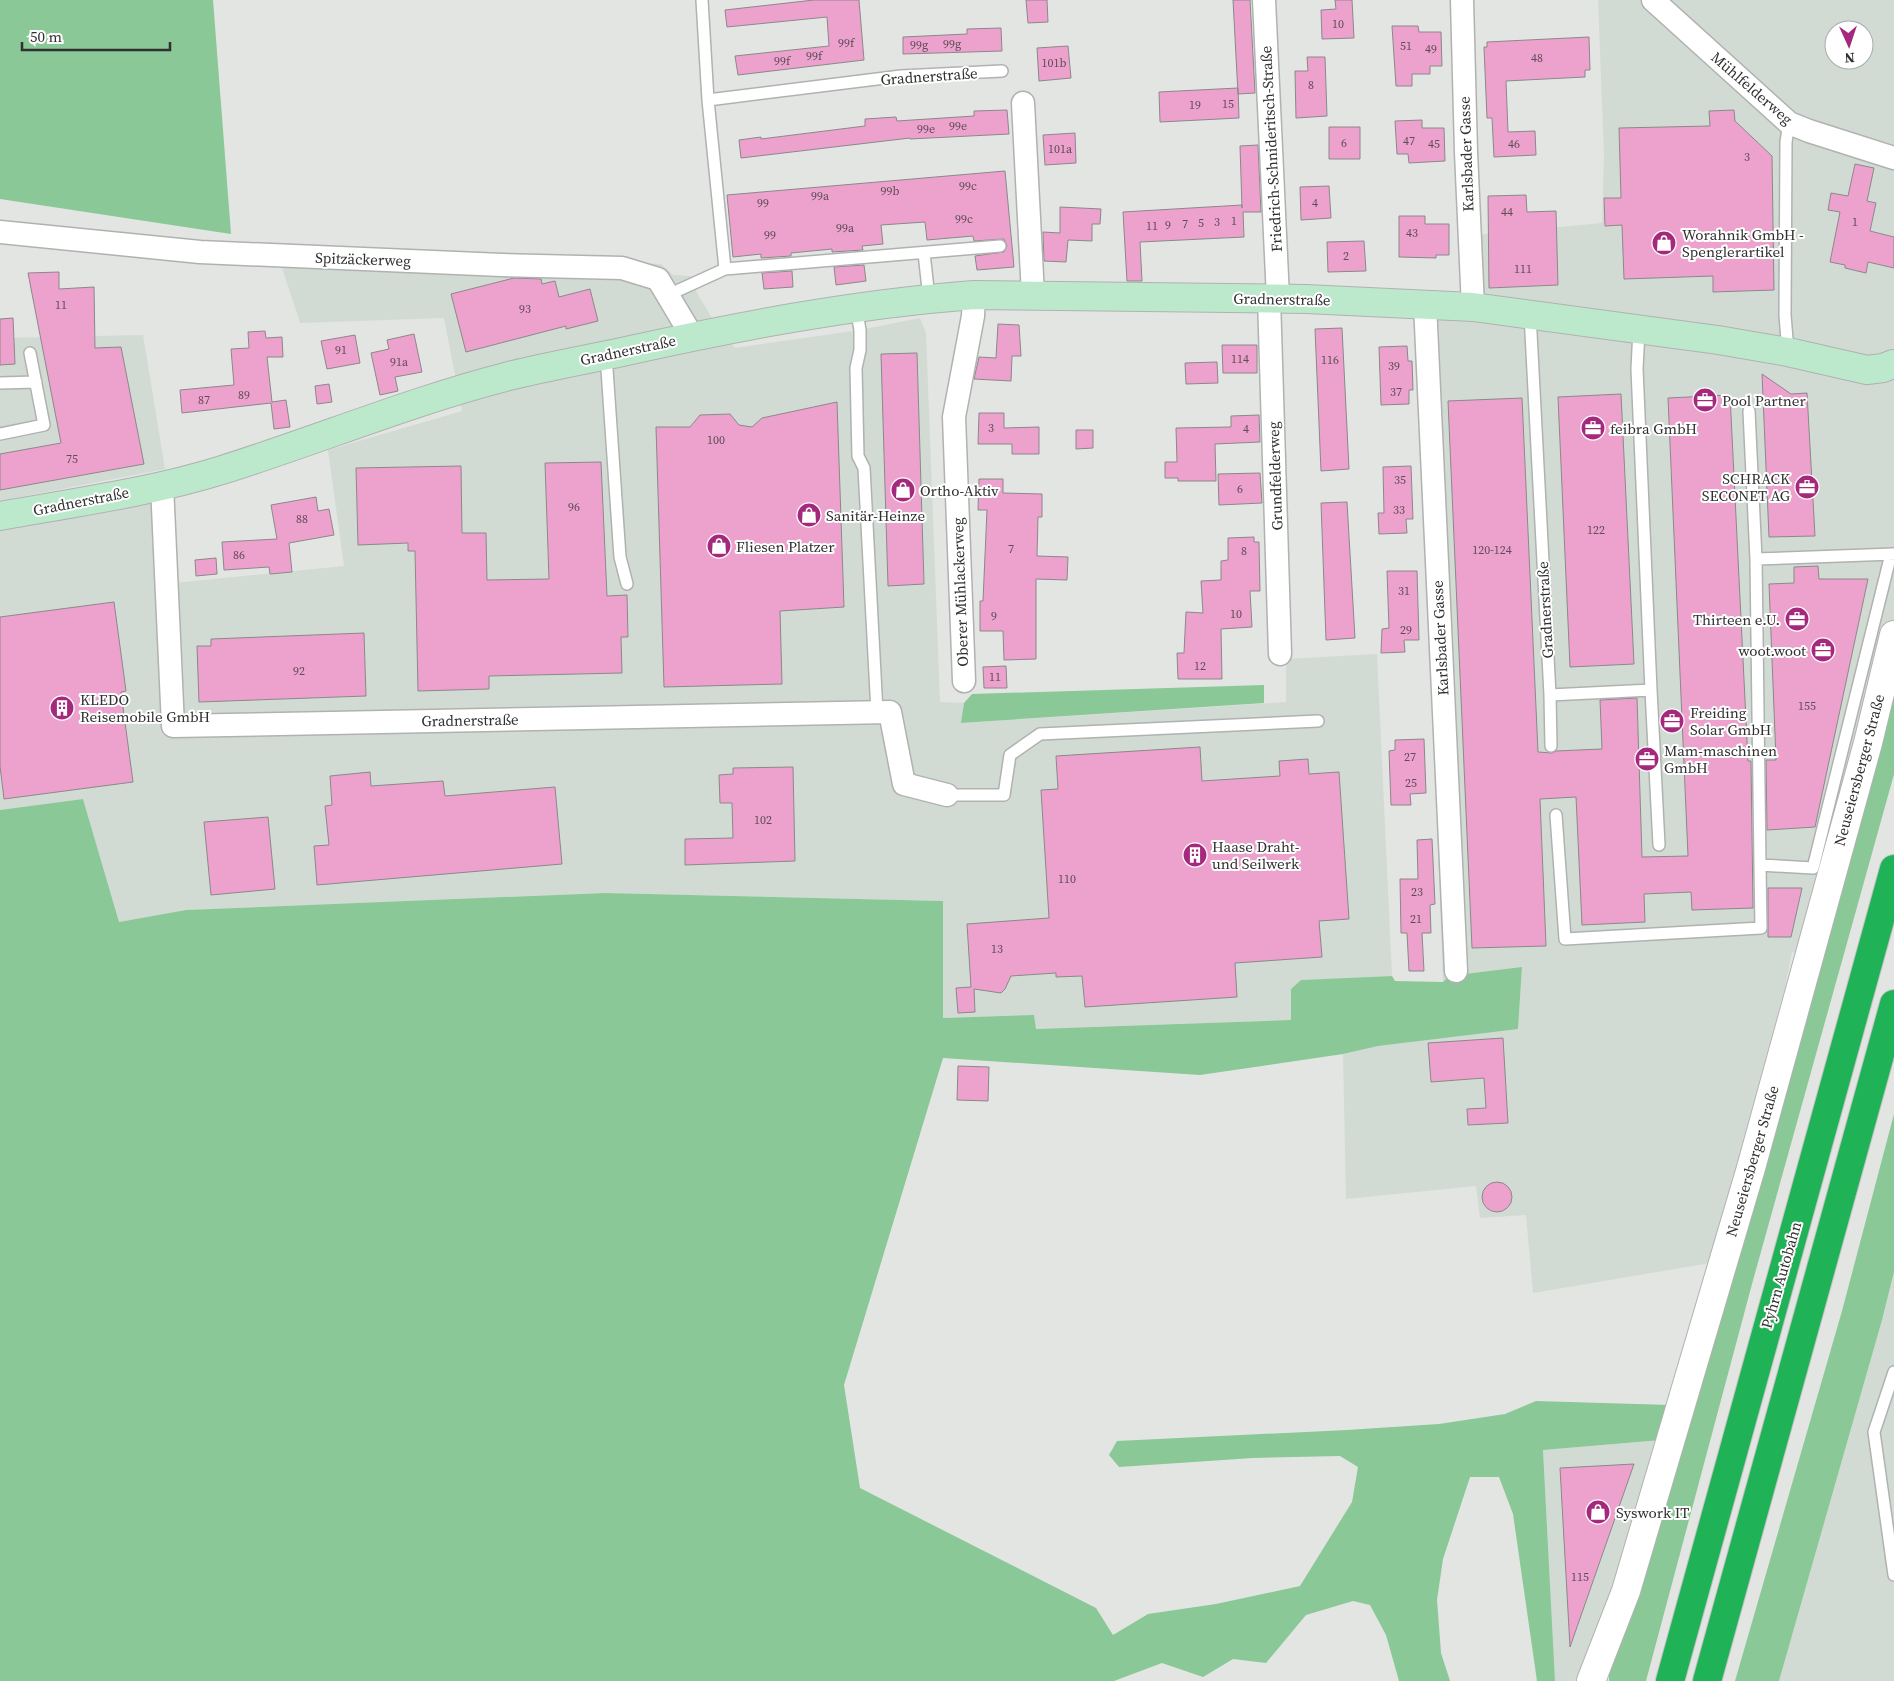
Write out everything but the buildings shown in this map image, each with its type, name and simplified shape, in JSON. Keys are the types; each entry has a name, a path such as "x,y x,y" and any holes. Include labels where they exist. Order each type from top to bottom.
{"highway":[{"name":"Pyhrn Autobahn","path":"1670,1681 1894,869"},
{"path":"1708,1680 1894,1004"}],"main road":[{"name":"Gradnerstraße","path":"0,516 92,500 220,471 394,410 499,379 692,336 856,307 929,298 974,295 1033,295 1274,298 1473,307 1718,340 1788,352 1867,370 1883,368 1894,363"}],"street":[{"name":"Friedrich-Schnideritsch-Straße","path":"1264,0 1274,298"},
{"name":"Karlsbader Gasse","path":"1462,0 1473,307"},
{"name":"Mühlfelderweg","path":"1653,0 1789,123 1894,158"},
{"path":"1023,103 1033,295"},
{"name":"Spitzäckerweg","path":"0,232 200,252 502,265 622,268 658,278 692,336"},
{"name":"Oberer Mühlackerweg","path":"964,681 954,417 973,316 974,295"},
{"name":"Grundfelderweg","path":"1274,298 1280,654"},
{"name":"Karlsbader Gasse","path":"1425,304 1456,971"},
{"name":"Gradnerstraße","path":"162,485 173,726 877,712"},
{"name":"Neuseiersberger Straße","path":"1591,1681 1626,1591 1751,1168 1822,871 1868,743 1894,635"},
{"path":"877,712 890,712 904,784 947,795"}],"lane":[{"path":"702,0 708,100 725,269"},
{"name":"Gradnerstraße","path":"708,100 901,76 1002,71"},
{"path":"1788,352 1785,314 1786,142 1789,123"},
{"path":"668,295 725,269 1000,246"},
{"path":"924,253 929,298"},
{"path":"856,307 860,330 860,350 856,368 858,456 864,468 877,712"},
{"name":"Gradnerstraße","path":"1530,314 1551,746"},
{"path":"1639,330 1637,369 1659,846"},
{"path":"0,434 44,425 30,353"},
{"path":"606,355 620,557 627,584"},
{"path":"0,384 36,382"},
{"path":"1556,815 1564,939 1761,928 1756,559 1749,410"},
{"path":"1756,559 1893,554 1822,871 1760,865"},
{"path":"1550,695 1652,690"},
{"path":"947,795 1004,795 1010,754 1040,734 1318,721"},
{"path":"1894,1372 1892,1385 1874,1432 1894,1575"}],"shaded area":[{"path":"1598,0 1894,0 1894,774 1841,965 1792,952 1785,987 1710,1263 1533,1293 1526,1215 1480,1218 1476,1186 1346,1199 1343,1054 1378,1046 1518,1028 1522,968 1443,982 1418,301 1470,305 1475,235 1602,223 1604,155"},
{"path":"274,243 661,264 673,275 691,276 697,293 712,318 735,348 860,330 920,318 926,333 940,702 964,703 962,723 1286,702 1286,659 1377,654 1392,976 1301,980 1291,989 1292,1020 1035,1029 1033,1015 943,1018 942,901 605,893 186,910 119,922 83,799 0,810 0,529 167,496 174,583 344,566 328,450 462,411 444,318 300,323"},
{"path":"143,335 165,469 0,501 0,338"},
{"path":"1894,1272 1894,1681 1779,1681 1882,1320"},
{"path":"1661,1440 1641,1509 1575,1681 1555,1681 1543,1450"}],"green space":[{"path":"0,0 213,0 231,234 0,199"},
{"path":"1894,677 1894,774 1752,1284 1646,1681 1609,1681 1609,1672"},
{"path":"1264,685 1264,703 961,723 964,703 972,694"},
{"path":"83,799 119,922 186,910 605,893 943,901 943,1018 1034,1015 1036,1029 1291,1020 1291,989 1301,980 1392,976 1395,981 1443,982 1449,976 1522,967 1518,1029 1378,1046 1343,1054 1200,1075 943,1058 844,1385 860,1488 1096,1608 1113,1635 1148,1614 1216,1604 1300,1586 1352,1502 1358,1467 1340,1456 1253,1458 1119,1467 1109,1455 1117,1441 1439,1424 1505,1414 1536,1401 1670,1405 1661,1440 1543,1450 1555,1681 1537,1681 1513,1514 1499,1477 1470,1477 1443,1559 1437,1600 1441,1653 1450,1681 1399,1681 1386,1635 1370,1605 1353,1601 1306,1615 1266,1663 1233,1659 1203,1677 1162,1663 1114,1681 0,1681 0,810"},
{"path":"1894,1114 1894,1272 1882,1320 1779,1681 1735,1681 1842,1311"}],"place":[{"name":"Worahnik GmbH - Spenglerartikel","path":"1664,243"},
{"name":"Pool Partner","path":"1705,400"},
{"name":"feibra GmbH","path":"1593,428"},
{"name":"SCHRACK SECONET AG","path":"1807,487"},
{"name":"Ortho-Aktiv","path":"903,490"},
{"name":"Sanitär-Heinze","path":"809,515"},
{"name":"Fliesen Platzer","path":"719,546"},
{"name":"Thirteen e.U.","path":"1797,619"},
{"name":"woot.woot","path":"1823,650"},
{"name":"KLEDO Reisemobile GmbH","path":"62,708"},
{"name":"Freiding Solar GmbH","path":"1672,721"},
{"name":"Mam-maschinen GmbH","path":"1647,759"},
{"name":"Haase Draht- und Seilwerk","path":"1195,855"},
{"name":"Syswork IT","path":"1598,1512"}]}
